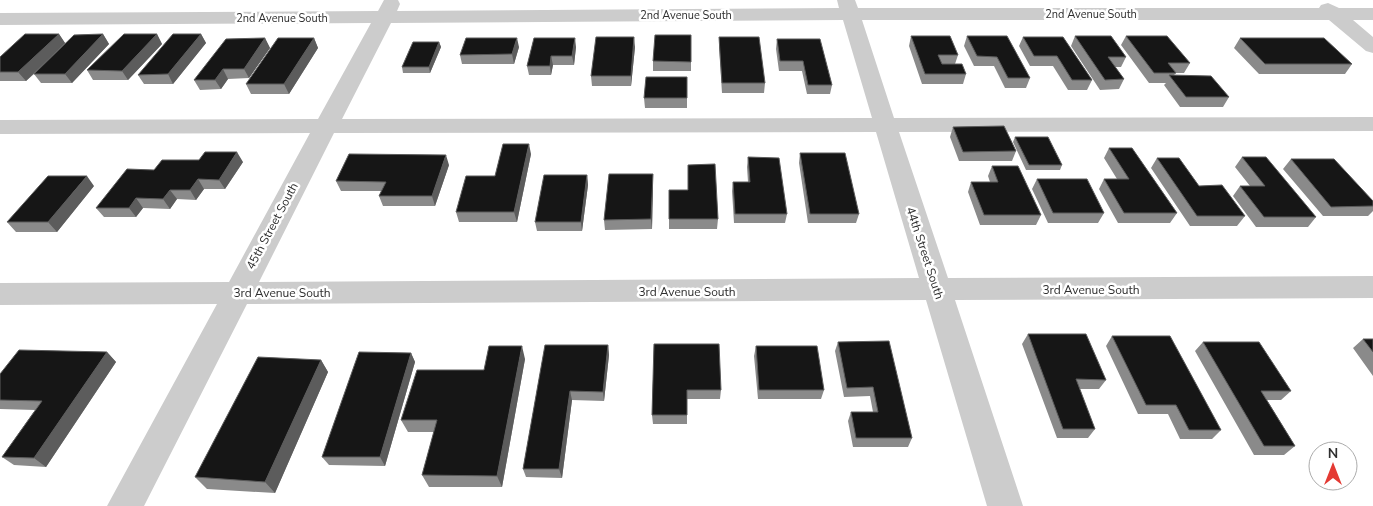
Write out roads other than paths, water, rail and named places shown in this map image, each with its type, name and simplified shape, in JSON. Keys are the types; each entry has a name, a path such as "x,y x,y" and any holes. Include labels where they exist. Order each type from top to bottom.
{"street":[{"path":"1318,0 1373,46"},
{"name":"2nd Avenue South","path":"0,19 388,9 848,7 1373,14"},
{"name":"44th Street South","path":"848,7 1005,506"},
{"name":"45th Street South","path":"124,506 388,9"},
{"path":"0,127 1373,124"},
{"name":"3rd Avenue South","path":"0,294 937,291 1373,287"}]}
